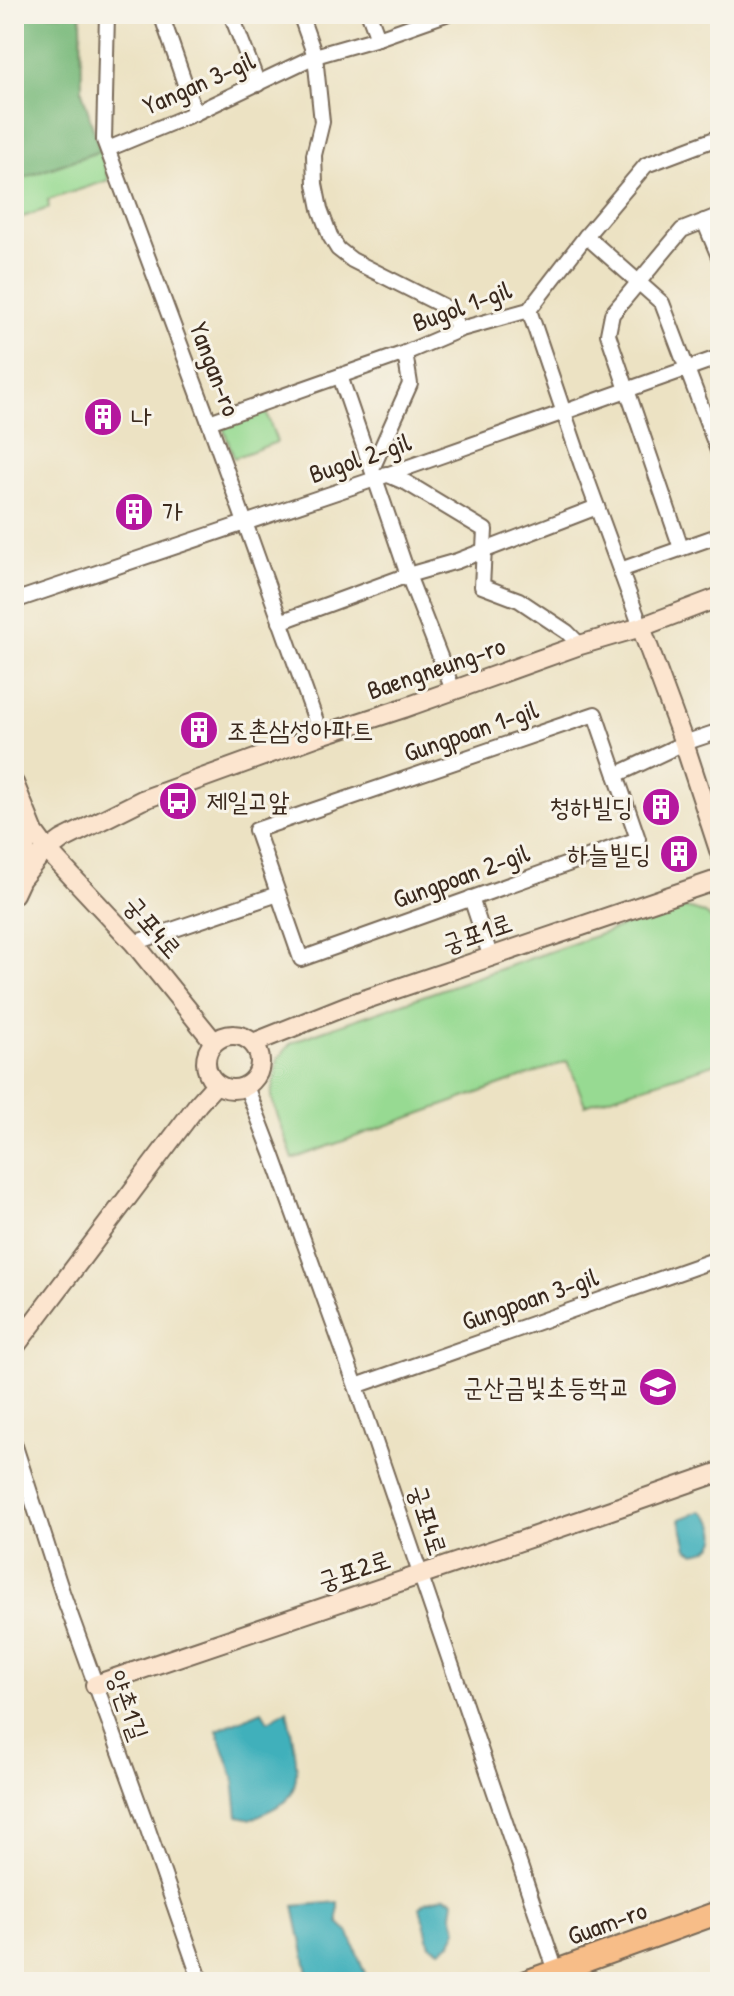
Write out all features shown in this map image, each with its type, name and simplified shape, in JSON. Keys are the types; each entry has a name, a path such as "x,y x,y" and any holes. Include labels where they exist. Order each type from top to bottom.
{"main road":[{"name":"Guam-ro","path":"526,1982 716,1919"}],"street":[{"name":"Yangan-ro","path":"107,14 104,140 321,735"},
{"path":"161,14 195,113"},
{"path":"231,14 258,84"},
{"path":"300,14 315,56 322,122 314,155 315,184 330,236 338,249 352,260 443,306 461,329"},
{"path":"369,14 378,38"},
{"name":"Yangan 3-gil","path":"108,149 195,113 315,56 441,15"},
{"name":"Bugol 1-gil","path":"209,422 405,353 461,329 529,310 646,165 720,137"},
{"path":"681,548 608,334 612,314 682,230 720,215"},
{"path":"704,221 720,259"},
{"path":"586,236 662,303 720,456"},
{"path":"529,310 684,743 720,853"},
{"path":"377,474 410,384 405,353"},
{"name":"Bugol 2-gil","path":"14,601 720,357"},
{"path":"340,376 377,474 408,575 453,690"},
{"path":"377,474 407,483 485,530 482,586 519,600 567,632 580,645"},
{"path":"280,622 408,575 457,561 597,507"},
{"path":"620,570 720,535"},
{"name":"Baengneung-ro","path":"18,886 39,857 62,840 124,808 321,735 580,645 641,627 720,597"},
{"name":"Gungpoan 1-gil","path":"278,894 256,830 595,714 616,775"},
{"path":"616,775 684,743 720,731"},
{"name":"Gungpoan 2-gil","path":"278,894 301,959 638,839 616,775"},
{"path":"14,783 26,816 27,829 18,886"},
{"path":"26,816 37,827 56,832 124,808"},
{"name":"궁포4로","path":"26,816 48,851 134,943 214,1042"},
{"path":"78,884 67,855 70,843 79,831"},
{"path":"18,886 34,874 58,874 78,884"},
{"name":"궁포1로","path":"253,1043 490,955 720,879"},
{"path":"134,943 278,894"},
{"path":"471,898 490,955"},
{"path":"238,1035 253,1043 260,1066 253,1081 231,1090 210,1078 205,1063 214,1042 221,1037 238,1035"},
{"path":"14,1348 216,1084"},
{"name":"궁포4로","path":"246,1086 356,1386 556,1971"},
{"name":"Gungpoan 3-gil","path":"356,1386 720,1258"},
{"name":"양촌1길","path":"14,1443 62,1592 201,1982"},
{"name":"궁포2로","path":"95,1685 720,1472"}],"green space":[{"path":"14,14 81,14 82,91 100,151 14,181"},
{"path":"100,151 109,180 48,200 49,208 14,220 14,181"},
{"path":"266,412 277,442 234,458 223,427"},
{"path":"678,907 704,914 720,933 720,1062 585,1105 568,1061 293,1159 271,1097 278,1059 290,1044"}],"water":[{"path":"701,1511 714,1523 717,1535 713,1545 695,1553 687,1548 680,1519"},
{"path":"287,1710 296,1756 293,1790 287,1800 252,1819 238,1816 234,1779 217,1730 262,1711 268,1721"},
{"path":"444,1896 454,1900 452,1915 457,1929 451,1943 440,1950 430,1945 420,1907"},
{"path":"338,1902 338,1922 349,1933 368,1982 322,1982 323,1979 308,1973 294,1906"}],"place":[{"name":"나","path":"103,417"},
{"name":"가","path":"134,512"},
{"name":"조촌삼성아파트","path":"199,730"},
{"name":"제일고앞","path":"178,801"},
{"name":"청하빌딩","path":"661,807"},
{"name":"하늘빌딩","path":"679,854"},
{"name":"군산금빛초등학교","path":"658,1387"}]}
